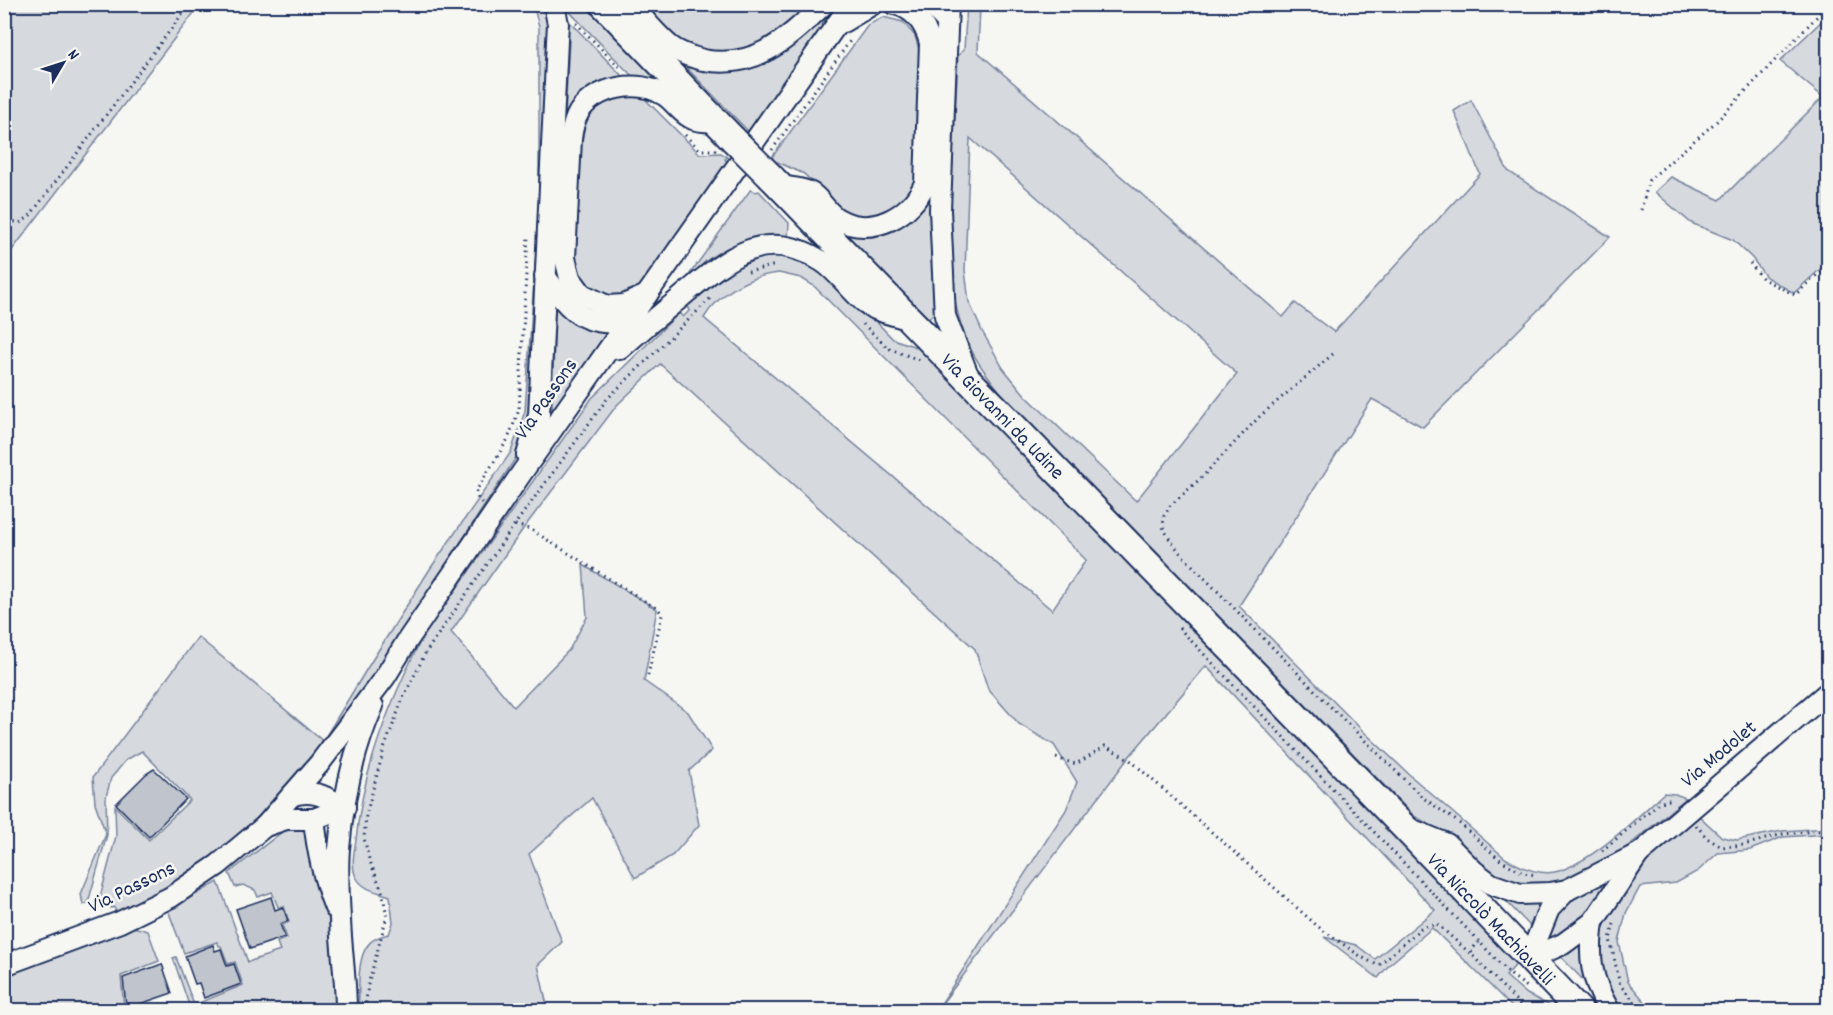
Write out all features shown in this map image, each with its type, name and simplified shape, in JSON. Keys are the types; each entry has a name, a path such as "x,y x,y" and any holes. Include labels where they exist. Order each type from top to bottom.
{"main road":[{"name":"Via Giovanni da Udine","path":"603,4 734,140 773,172 908,319 1403,826"},
{"name":"Via Niccolò Machiavelli","path":"1403,826 1580,1011"}],"street":[{"path":"523,471 538,415 558,33 554,4"},
{"path":"631,4 670,46 692,57 735,63 759,55 778,45 824,4"},
{"name":"Via Passons","path":"4,965 120,922 171,897 218,865 266,826 319,764 386,677 407,641 523,471 851,4"},
{"path":"836,27 873,4"},
{"path":"773,172 810,192 836,218 852,225 868,227 883,223 900,215 920,195 925,183 930,43 923,25 915,14 904,6 894,4"},
{"path":"930,4 948,13 940,210 945,316 973,386"},
{"path":"647,295 624,305 607,306 582,294 570,278 565,258 573,126 580,111 591,101 611,91 637,86 664,95 693,119 717,122"},
{"path":"593,372 709,272 748,249 763,246 777,246 805,252 825,263 872,307 908,319"},
{"path":"545,276 566,303 587,320 604,324 628,323"},
{"path":"346,1011 346,977 340,921 339,851 352,765 362,730 386,677"},
{"name":"Via Modolet","path":"1529,959 1549,909 1567,890 1640,853 1688,821 1828,692"},
{"path":"291,796 303,792 322,794 345,807"},
{"name":"Via Passons","path":"266,826 286,819 314,819 345,807"},
{"path":"314,819 318,855 340,921"},
{"name":"Via Modolet","path":"1403,826 1447,844 1474,871 1491,884 1520,894 1567,890"},
{"name":"Via Modolet","path":"1529,959 1563,944 1593,922 1640,853"},
{"name":"Via Modolet","path":"1593,922 1589,950 1592,967 1599,991 1609,1011"}],"path":[{"path":"4,216 20,223 29,217 190,4"},
{"path":"1641,210 1649,180 1717,121 1828,5"},
{"path":"573,20 628,77"},
{"path":"773,172 853,36"},
{"path":"529,225 519,410 508,439 477,492 478,499 493,515 530,529 660,609 662,615 647,679"},
{"path":"1750,263 1762,279 1795,296 1828,265"},
{"path":"742,275 765,267 782,265"},
{"path":"365,1011 368,985 387,916 382,891 369,859 364,838 366,815 384,749 403,698 426,652 607,399 717,292"},
{"path":"862,322 888,348 918,358 924,364"},
{"path":"1334,354 1260,416 1202,477 1170,506 1164,516 1163,527 1168,538 1181,554 1422,797 1458,822 1499,859 1523,873 1541,876"},
{"path":"1177,626 1511,975 1533,992"},
{"path":"1056,758 1076,764 1105,746 1129,759 1322,930 1340,940 1370,963 1379,965 1421,928 1437,924 1472,955 1525,1011"},
{"path":"1601,852 1664,800 1672,800 1688,821 1707,838 1722,847 1744,845 1783,834 1828,830"},
{"path":"1616,918 1610,939 1620,985 1642,1011"},
{"path":"1472,955 1471,950 1479,942"}],"shaded area":[{"path":"4,5 200,5 6,258 4,257"},
{"path":"533,5 547,5 550,24 533,414 519,453 342,723 267,814 200,867 154,895 116,913 114,907 111,908 107,897 100,897 116,836 115,806 149,840 190,800 142,751 126,760 111,778 106,797 107,835 88,903 83,905 81,894 106,834 95,803 93,777 198,637 323,741 430,569 511,452 525,411 539,207 539,26"},
{"path":"565,5 590,5 665,84 643,77 634,78"},
{"path":"643,5 812,5 787,28 752,51 718,54 685,45"},
{"path":"836,5 842,5 750,133 680,61 742,68 777,57"},
{"path":"967,5 980,5 978,52 1283,317 1295,303 1334,332 1480,174 1454,111 1471,100 1508,171 1610,237 1423,427 1372,399 1239,606 1413,778 1505,858 1524,868 1552,873 1573,865 1601,848 1664,793 1686,798 1595,870 1549,889 1502,883 1443,832 1414,816 1002,394 969,345 955,303 952,282 949,240 958,56 964,49","holes":["970,138 1237,374 1136,501 1025,395 1003,368 982,331 969,302 965,270"]},
{"path":"1828,15 1828,262 1794,293 1766,277 1752,258 1733,240 1691,223 1655,192 1671,177 1720,200 1823,97 1780,61"},
{"path":"883,17 903,22 915,36 921,56 918,172 913,193 900,204 881,215 848,214 804,174 775,161 772,157 868,25"},
{"path":"567,19 625,79 568,120 565,118 569,40"},
{"path":"639,93 700,154 721,153 727,157 725,159 728,163 642,285 631,294 615,298 591,289 580,277 575,267 581,135 590,115 602,103 617,97"},
{"path":"751,189 755,192 759,191 789,223 788,238 737,244 706,261 682,285"},
{"path":"933,195 931,257 936,313 928,318 840,229 915,213"},
{"path":"765,254 795,257 836,280 893,339 919,348 932,356 1520,960 1506,976 1527,994 1558,1010 1515,1010 1432,928 1390,964 1378,978 1324,937 1356,945 1375,959 1435,910 1206,666 1129,757 937,1010 1066,810 1077,782 1054,745 1019,724 988,689 975,649 660,364 617,405 523,529 451,632 514,707 569,650 587,617 583,565 657,609 644,681 688,712 712,750 689,771 699,825 673,855 635,878 592,798 529,854 562,942 538,965 548,1010 359,1010 359,982 364,952 375,939 389,934 393,923 390,896 367,888 359,882 354,873 353,859 360,813 380,735 423,636 592,398 679,313 683,317 690,310 686,304 730,265","holes":["779,273 801,278 814,286 1086,560 1052,610 704,318 727,293 757,277"]},
{"path":"555,303 610,331 552,413"},
{"path":"1698,815 1722,837 1737,840 1782,831 1828,828 1828,834 1783,837 1750,850 1718,853 1698,871 1676,883 1640,887 1626,913 1619,942 1628,982 1652,1010 1621,1010 1605,986 1599,970 1598,958 1607,919 1615,901 1638,869"},
{"path":"284,826 300,826 309,831 318,890 330,920 342,1010 169,1010 189,1005 173,958 176,957 194,1005 243,985 235,962 228,964 217,942 184,953 168,910 218,882 248,962 280,951 277,942 287,938 282,925 289,922 284,906 278,907 272,892 258,897 255,890 243,885 235,887 229,873 283,831"},
{"path":"1612,874 1616,874 1581,925 1553,940 1548,938 1546,934 1550,923 1565,906"},
{"path":"1502,897 1546,899 1531,927"},
{"path":"133,927 148,931 159,961 121,976 124,1008 131,1010 5,1010 5,975"},
{"path":"1586,938 1590,987 1560,956"}],"building":[{"path":"154,769 186,799 149,837 116,804"},
{"path":"271,897 275,910 283,907 288,921 280,924 285,937 250,949 236,909"},
{"path":"213,945 215,951 221,949 227,966 234,964 241,984 204,998 199,983 195,984 185,956"},
{"path":"162,964 172,993 137,1005 126,1006 123,978"}]}
